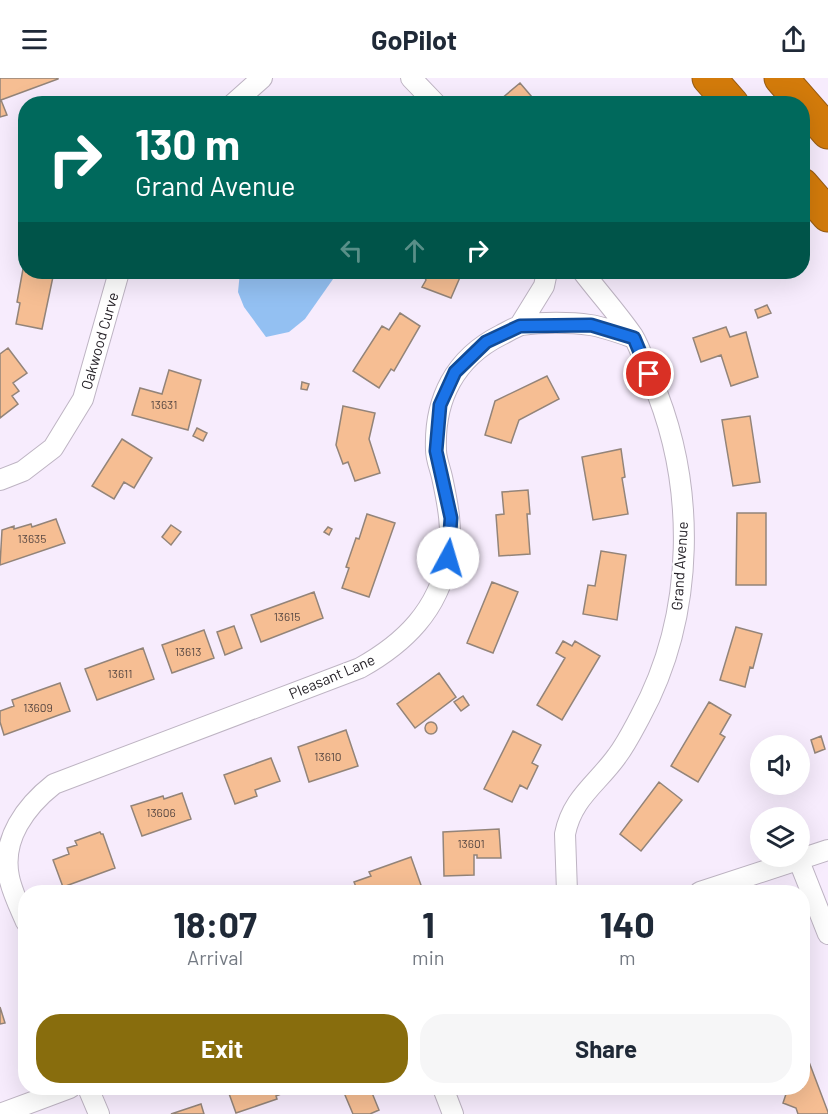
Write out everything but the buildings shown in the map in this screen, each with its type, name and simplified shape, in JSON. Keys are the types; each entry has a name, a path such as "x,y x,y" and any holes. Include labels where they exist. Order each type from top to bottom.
{"highway":[{"path":"709,78 725,96"},
{"path":"781,78 797,96"},
{"path":"810,111 828,132"},
{"path":"810,194 828,215"}],"street":[{"path":"242,96 262,78"},
{"path":"411,78 428,96"},
{"name":"Oakwood Curve","path":"0,480 23,471 53,448 83,399 117,279"},
{"path":"520,326 546,279"},
{"name":"Grand Avenue","path":"567,885 565,834 567,825 575,804 617,756 641,715 664,660 675,620 684,547 684,511 680,474 665,410 634,338 588,279"},
{"name":"Pleasant Lane","path":"18,901 9,878 8,864 15,830 38,796 54,784 360,668 384,655 402,640 423,617 444,574 451,535 451,518 436,451 440,405 455,372 486,342 520,326 591,325 634,338"},
{"path":"810,857 828,850"},
{"path":"722,885 780,867"},
{"path":"801,867 809,885"},
{"path":"810,889 828,934"},
{"path":"0,1114 51,1095"},
{"path":"91,1095 99,1114"},
{"path":"446,1095 453,1114"}],"water":[{"path":"239,279 333,279 305,319 289,332 266,337 244,307 238,292"}],"route":[{"path":"448,558 451,518 436,451 440,405 455,372 486,342 520,326 591,325 634,338 649,374"}]}
